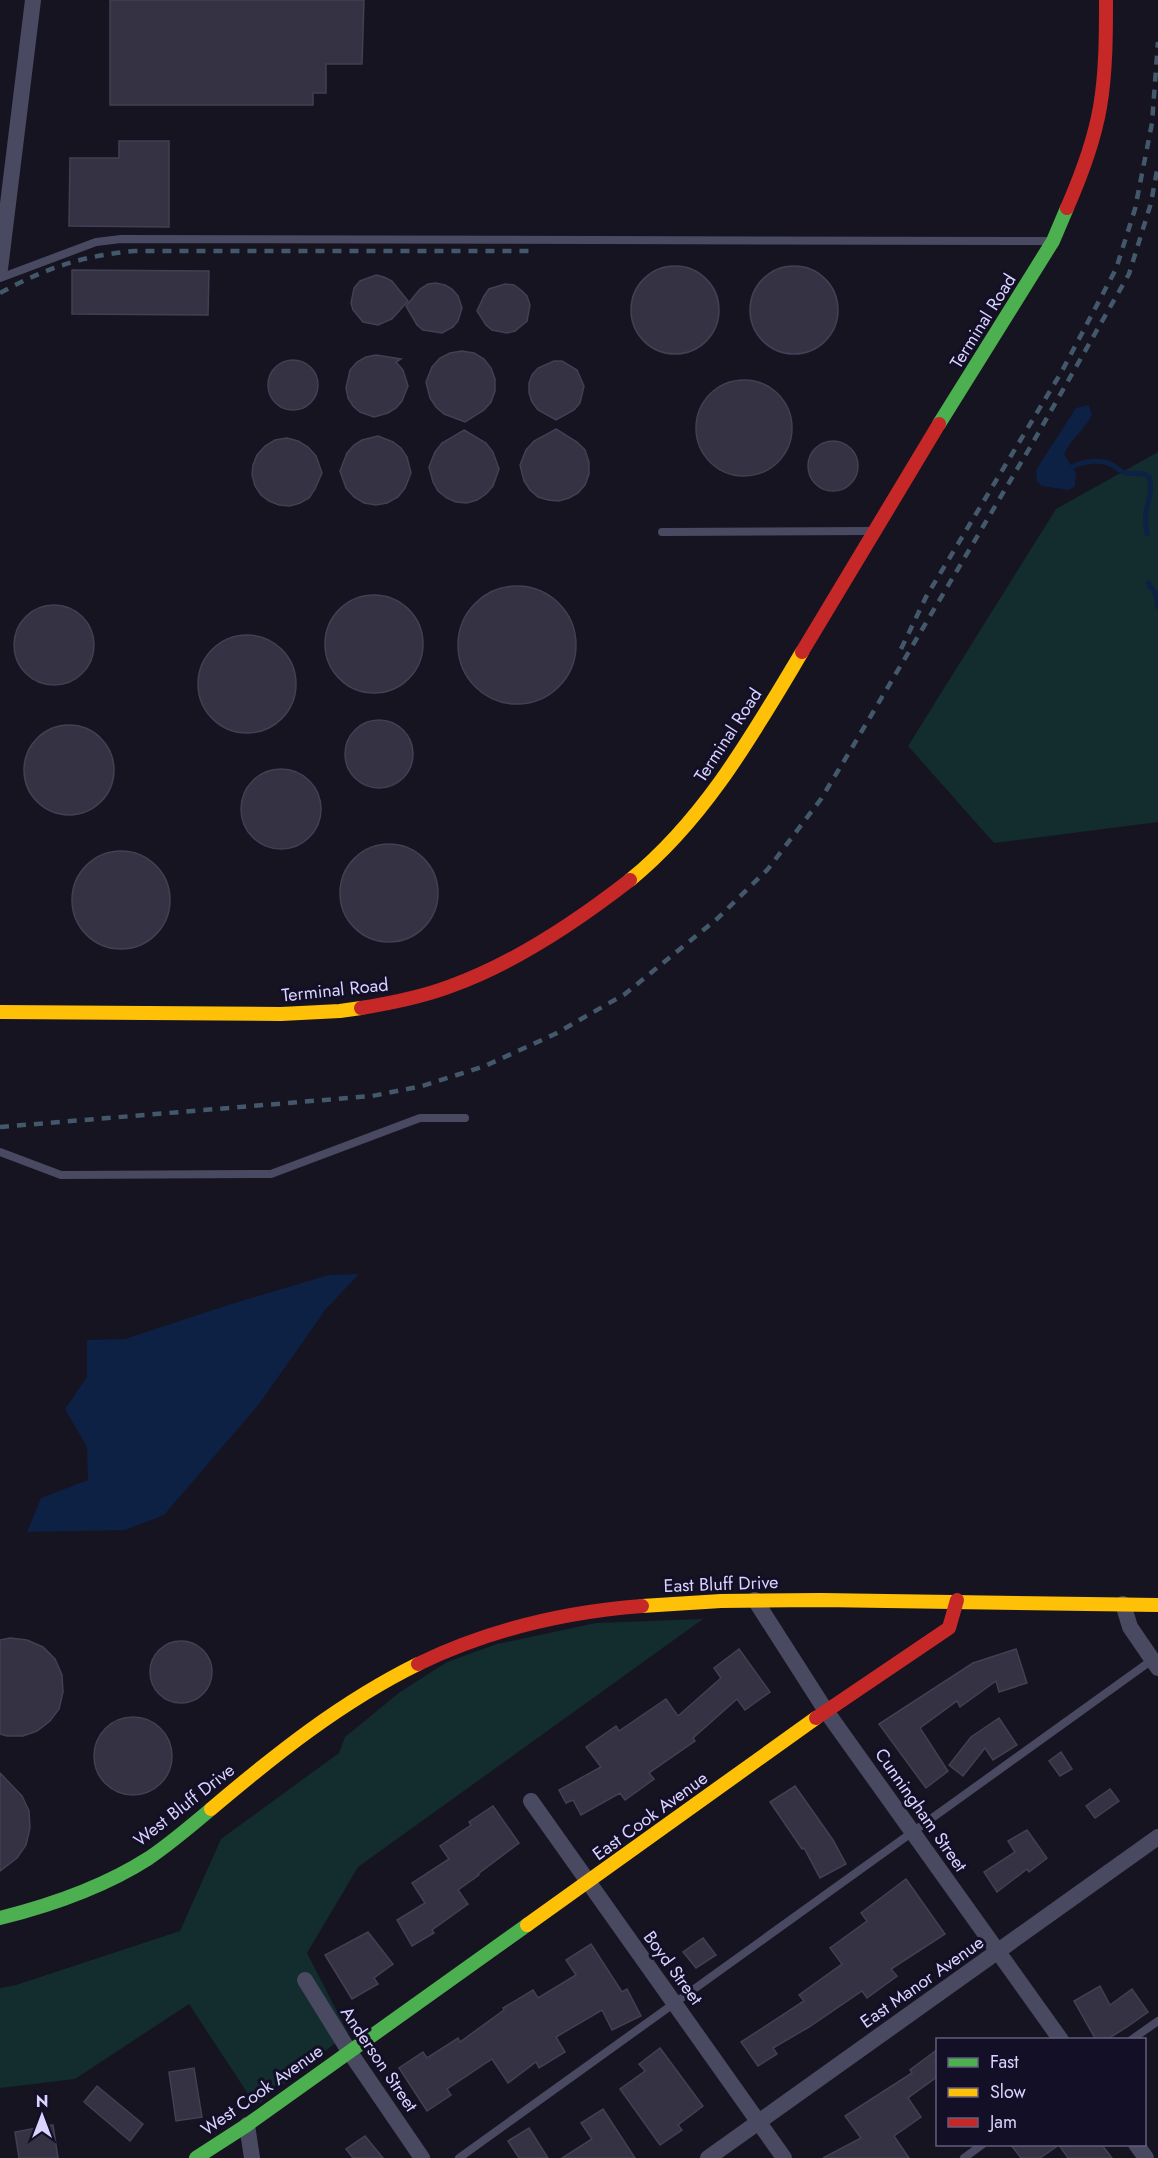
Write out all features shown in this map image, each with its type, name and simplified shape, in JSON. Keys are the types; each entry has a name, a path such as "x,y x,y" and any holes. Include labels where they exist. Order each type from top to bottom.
{"street":[{"path":"0,269 33,0"},
{"name":"Terminal Road","path":"0,1012 281,1014 340,1011 399,1002 452,986 507,960 605,899 649,864 682,830 719,785 751,737 873,531 1053,241 1083,171 1100,107 1106,38 1106,0"},
{"name":"East Bluff Drive","path":"312,1727 377,1686 476,1638 521,1624 615,1608 681,1602 754,1600 957,1600 1158,1605"},
{"name":"Cunningham Street","path":"754,1600 826,1711 1060,2038"},
{"name":"East Cook Avenue","path":"349,2051 826,1711 949,1628 957,1600"},
{"path":"1123,1604 1130,1627 1155,1664"},
{"name":"West Bluff Drive","path":"0,1918 30,1911 68,1897 148,1858 312,1727"},
{"name":"Boyd Street","path":"531,1801 784,2158"},
{"name":"East Manor Avenue","path":"708,2158 1158,1837"},
{"name":"Anderson Street","path":"305,1980 349,2051 422,2158"},
{"name":"West Cook Avenue","path":"196,2158 247,2125 349,2051"},
{"path":"247,2125 252,2158"},
{"path":"1137,2146 1146,2158"}],"lane":[{"path":"0,278 96,242 121,239 1053,241"},
{"path":"662,532 873,531"},
{"path":"0,1152 61,1175 271,1174 420,1118 465,1118"},
{"path":"459,2158 913,1832 1155,1664"},
{"path":"1134,2038 1158,2021"},
{"path":"964,2158 982,2146"}],"green space":[{"path":"1158,452 1158,822 994,843 908,746 1056,509"},
{"path":"703,1619 358,1867 307,1953 348,2033 256,2106 189,2004 75,2079 0,2088 0,1988 16,1985 180,1931 221,1839 339,1753 345,1737 400,1692 447,1662 497,1644 596,1623"}],"water":[{"path":"1089,405 1092,415 1064,454 1076,474 1075,486 1069,490 1042,486 1037,481 1036,470 1076,408"},
{"path":"359,1274 326,1309 259,1404 164,1515 125,1530 27,1532 41,1498 88,1480 87,1447 65,1409 87,1377 87,1340 125,1339 329,1275"}],"building":[{"path":"110,0 364,0 362,64 326,64 326,93 313,93 313,105 110,105"},
{"path":"119,141 169,141 169,227 69,226 70,158 119,158"},
{"path":"675,266 692,270 706,279 715,293 719,310 715,327 706,341 692,350 675,354 658,350 644,341 635,327 631,310 635,293 644,279 658,270"},
{"path":"794,266 811,270 825,279 834,293 838,310 834,327 825,341 811,350 794,354 777,350 763,341 754,327 750,310 754,293 763,279 777,270"},
{"path":"72,270 209,271 208,315 72,314"},
{"path":"376,275 392,281 408,301 392,319 378,325 363,322 353,310 351,303 354,288 360,281"},
{"path":"436,283 452,289 458,296 462,308 458,321 442,333 423,330 417,325 406,306 420,289 428,284"},
{"path":"505,284 514,285 521,290 527,296 530,305 527,321 515,331 507,333 492,330 477,311 489,289"},
{"path":"462,351 474,353 484,359 495,379 495,391 491,402 484,410 465,422 444,414 436,407 430,398 426,382 432,367 440,358"},
{"path":"376,355 401,359 396,362 403,370 408,386 402,401 396,408 374,417 360,412 353,406 346,388 350,370 357,362"},
{"path":"293,360 307,364 314,371 318,385 314,399 307,406 293,410 279,406 272,399 268,385 272,371 279,364"},
{"path":"554,361 562,361 577,370 584,386 580,403 574,410 556,420 538,410 529,393 532,375 538,368"},
{"path":"735,380 753,380 771,388 784,401 792,419 789,447 771,468 753,476 735,476 717,468 704,455 696,437 696,419 704,401 717,388"},
{"path":"556,429 585,450 589,462 589,474 585,485 578,493 559,501 538,497 530,490 524,481 520,465 526,450 534,441"},
{"path":"464,430 486,443 493,452 499,469 493,486 486,494 467,503 456,502 438,491 429,467 435,452 442,443"},
{"path":"378,436 401,448 407,457 411,473 405,488 398,497 387,503 376,505 364,503 354,497 346,488 340,471 347,453 354,445 362,440"},
{"path":"287,438 308,447 316,456 322,473 309,498 290,506 279,505 261,495 252,475 257,455 265,446 275,440"},
{"path":"833,441 851,448 858,466 851,484 833,491 815,484 808,466 815,448"},
{"path":"517,586 540,590 559,603 572,622 576,645 572,668 559,687 540,700 517,704 494,700 475,687 462,668 458,645 462,622 475,603 494,590"},
{"path":"374,595 393,599 408,610 419,625 423,644 419,663 408,678 393,689 374,693 355,689 340,678 329,663 325,644 329,625 340,610 355,599"},
{"path":"54,605 69,608 82,617 91,630 94,645 91,660 82,673 69,682 54,685 39,682 26,673 17,660 14,645 17,630 26,617 39,608"},
{"path":"247,635 266,639 281,650 292,665 296,684 292,703 281,718 266,729 247,733 228,729 213,718 202,703 198,684 202,665 213,650 228,639"},
{"path":"379,720 392,723 403,730 410,741 413,754 410,767 403,778 392,785 379,788 366,785 355,778 348,767 345,754 348,741 355,730 366,723"},
{"path":"69,725 86,729 101,738 110,753 114,770 110,787 101,802 86,811 69,815 52,811 37,802 28,787 24,770 28,753 37,738 52,729"},
{"path":"281,769 296,772 309,781 318,794 321,809 318,824 309,837 296,846 281,849 266,846 253,837 244,824 241,809 244,794 253,781 266,772"},
{"path":"389,844 408,848 423,859 434,874 438,893 434,912 423,927 408,938 389,942 370,938 355,927 344,912 340,893 344,874 355,859 370,848"},
{"path":"121,851 140,855 155,866 166,881 170,900 166,919 155,934 140,945 121,949 102,945 87,934 76,919 72,900 76,881 87,866 102,855"},
{"path":"10,1638 27,1640 43,1647 55,1659 62,1675 63,1692 59,1709 50,1721 37,1731 23,1736 0,1734 0,1640"},
{"path":"175,1641 187,1641 203,1650 210,1660 212,1672 210,1684 203,1694 187,1703 175,1703 164,1698 155,1689 150,1678 150,1666 155,1655 164,1646"},
{"path":"739,1649 770,1692 745,1710 737,1699 693,1738 695,1741 649,1773 654,1779 625,1800 620,1793 581,1815 573,1800 566,1803 559,1790 601,1767 586,1747 616,1726 619,1731 666,1699 678,1716 721,1678 714,1668"},
{"path":"1016,1649 1027,1683 999,1692 996,1681 960,1707 957,1701 920,1728 948,1771 926,1788 879,1724 973,1663"},
{"path":"125,1717 141,1717 155,1723 166,1734 172,1748 172,1764 166,1778 155,1789 141,1795 125,1795 111,1789 100,1778 94,1764 94,1748 100,1734 111,1723"},
{"path":"999,1718 1017,1745 993,1760 985,1748 963,1776 949,1765 971,1737"},
{"path":"1061,1752 1072,1769 1060,1776 1049,1761"},
{"path":"0,1773 22,1796 29,1811 30,1828 26,1845 17,1858 0,1871"},
{"path":"795,1786 833,1840 846,1864 820,1878 804,1848 802,1849 770,1802"},
{"path":"1110,1789 1119,1801 1095,1818 1086,1806"},
{"path":"493,1806 519,1843 458,1890 468,1904 432,1930 434,1933 412,1946 397,1920 425,1903 412,1883 449,1859 440,1846 471,1825 469,1822"},
{"path":"1027,1830 1047,1858 1029,1872 1027,1869 997,1892 984,1872 1015,1852 1008,1841"},
{"path":"906,1879 945,1934 891,1969 897,1976 867,1998 862,1991 773,2048 777,2054 758,2066 741,2042 804,2001 799,1995 842,1964 830,1948 867,1921 861,1913"},
{"path":"368,1932 393,1964 374,1978 378,1984 352,1999 325,1955"},
{"path":"703,1938 716,1955 696,1968 683,1952"},
{"path":"591,1944 622,1992 627,1989 641,2016 612,2030 602,2010 556,2037 565,2052 539,2068 536,2062 508,2083 492,2059 447,2089 451,2095 427,2111 399,2068 423,2052 427,2058 458,2038 460,2042 504,2010 503,2008 533,1990 538,1998 576,1975 566,1960"},
{"path":"1100,1986 1110,2005 1132,1989 1148,2012 1109,2038 1095,2038 1074,2001"},
{"path":"660,2048 703,2106 678,2125 682,2130 660,2145 620,2089 645,2071 639,2064"},
{"path":"936,2050 936,2077 908,2098 921,2117 894,2136 909,2158 823,2158 861,2138 845,2116 912,2073 910,2070"},
{"path":"194,2068 202,2117 176,2121 169,2072"},
{"path":"97,2086 143,2124 130,2141 84,2102"},
{"path":"603,2109 635,2158 562,2158 592,2139 581,2123"},
{"path":"53,2125 58,2158 19,2158 15,2132"},
{"path":"529,2128 548,2158 519,2158 508,2141"},
{"path":"365,2136 383,2158 353,2158 346,2149"},
{"path":"1012,2146 1058,2146 1040,2158 1021,2158"},
{"path":"1060,2146 1103,2146 1112,2158 1068,2158"}],"waterway":[{"path":"1072,467 1099,461 1124,473 1149,477 1147,534"},
{"path":"1149,583 1156,594 1158,607"}],"railway":[{"path":"901,649 926,597 1062,371 1116,269 1135,209 1152,123 1158,42"},
{"path":"0,1127 372,1096 422,1086 485,1066 555,1034 625,994 718,918 768,869 821,799 1032,444 1129,274 1151,203 1158,165"},
{"path":"0,293 64,264 97,256 134,251 532,251"}],"traffic: fast":[{"path":"939,424 1053,241 1067,208"},
{"path":"0,1918 58,1901 114,1878 149,1858 211,1809"},
{"path":"196,2158 247,2125 527,1925"}],"traffic: slow":[{"path":"630,880 682,830 726,774 802,652"},
{"path":"0,1012 281,1014 361,1008"},
{"path":"642,1606 721,1601 821,1600 1158,1605"},
{"path":"211,1809 310,1730 362,1695 418,1664"},
{"path":"527,1925 816,1718"}],"traffic: jam":[{"path":"1067,208 1086,159 1100,107 1105,67 1106,0"},
{"path":"802,652 939,424"},
{"path":"361,1008 429,993 475,977 567,926 630,880"},
{"path":"816,1718 949,1628 957,1600"},
{"path":"418,1664 472,1641 527,1624 584,1613 642,1606"}]}
